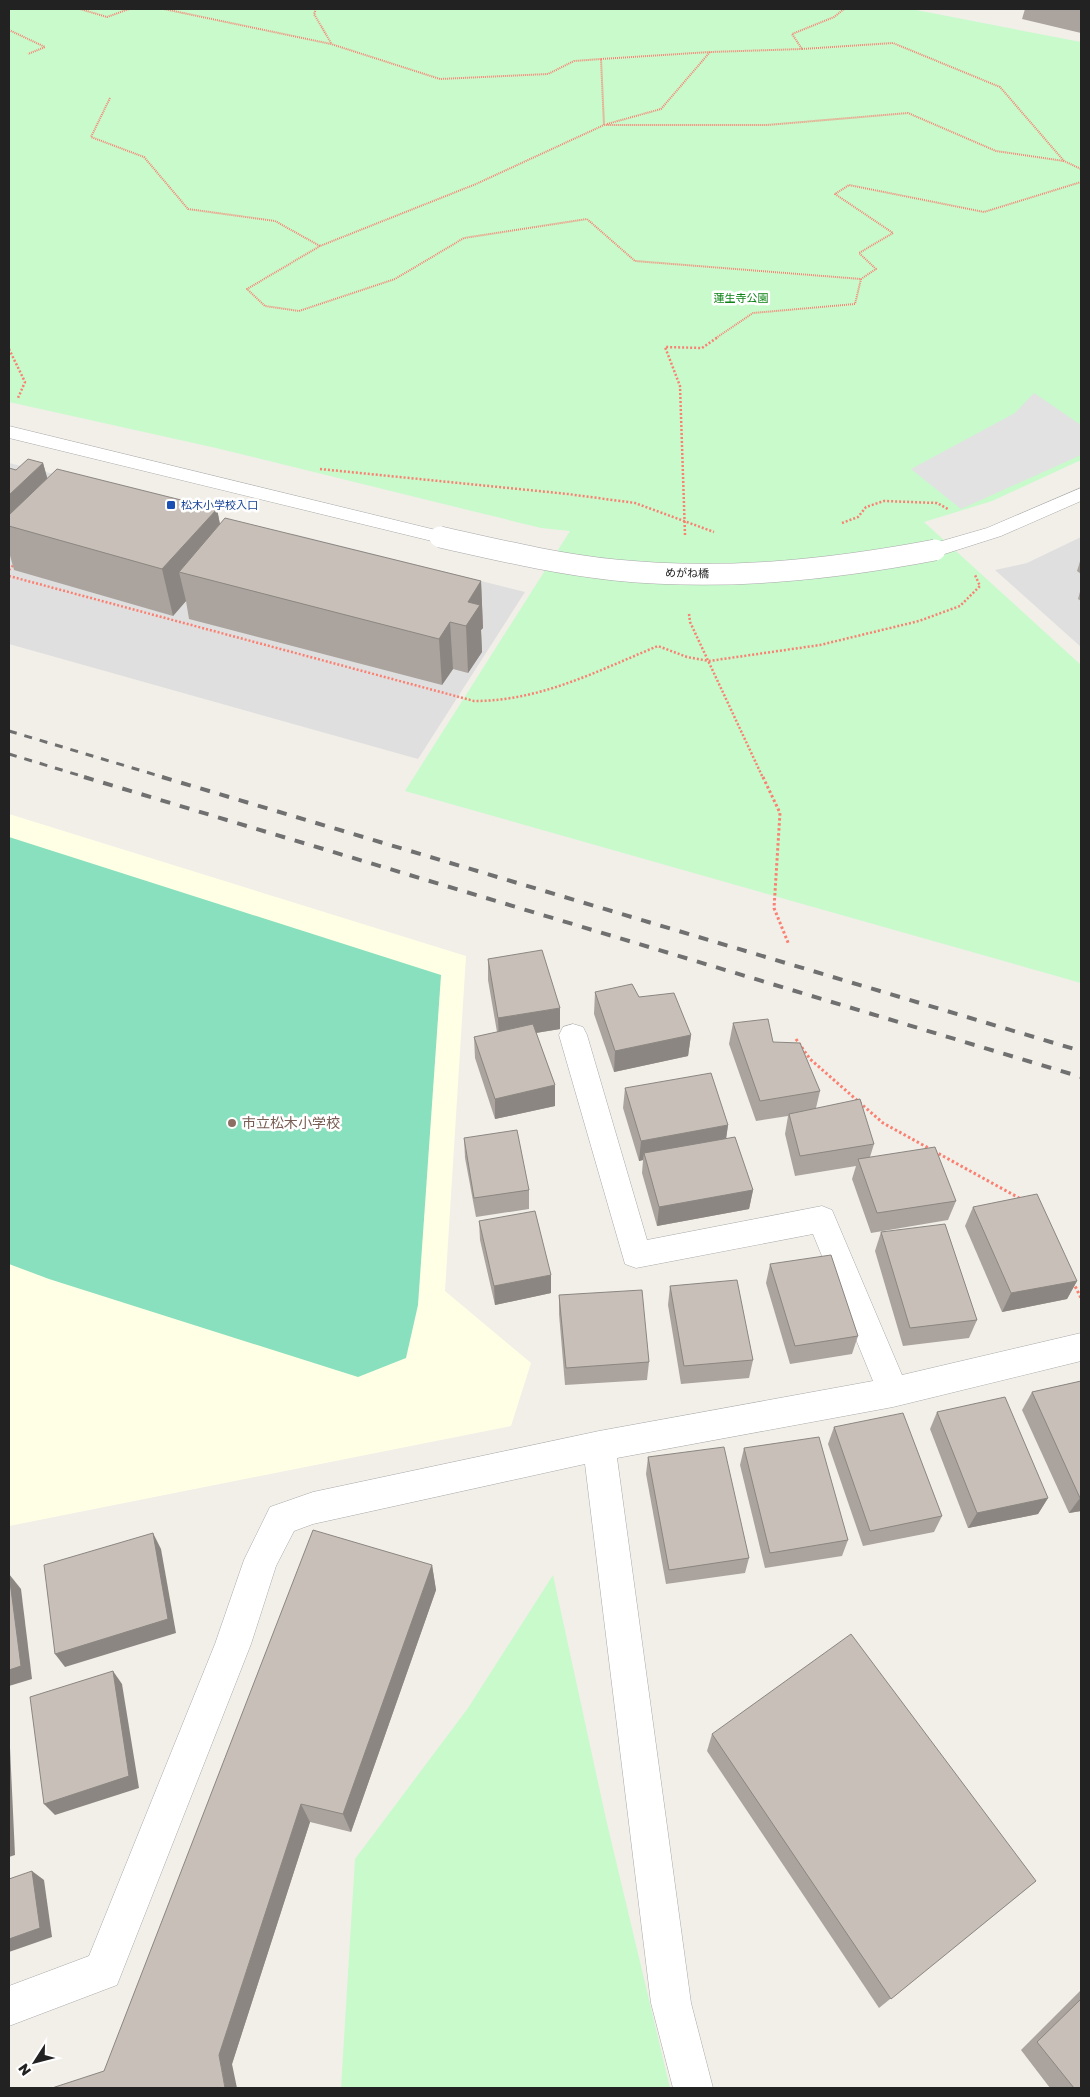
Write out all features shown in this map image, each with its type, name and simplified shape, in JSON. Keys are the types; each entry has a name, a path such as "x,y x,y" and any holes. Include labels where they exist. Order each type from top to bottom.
{"street":[{"name":"めがね橋","path":"9,432 440,537 533,557 647,572 776,572 830,568 935,550 994,532 1081,494"},
{"path":"572,1036 636,1255 822,1219 893,1392"},
{"path":"9,2006 103,1971 233,1644 261,1560 282,1519 313,1508 599,1446 893,1392 1081,1347"},
{"path":"599,1446 671,2003 692,2088"}],"path":[{"path":"80,9 107,17 128,9"},
{"path":"164,9 331,44 440,79 548,74 574,61 893,43 1000,87 1064,162"},
{"path":"316,9 314,14 331,44"},
{"path":"802,49 792,34 834,17 844,9"},
{"path":"9,30 45,47 28,54"},
{"path":"710,52 661,109 604,125 476,184 320,246 247,289 265,306 299,310 394,279 464,238 587,219 635,261 861,280 876,270 859,253 893,233 834,194 849,185 984,212 1081,182"},
{"path":"601,59 604,125"},
{"path":"110,98 91,137 144,157 188,209 275,221 320,246"},
{"path":"604,125 767,125 908,113 996,150 1064,162 1081,170"},
{"path":"686,542 680,386 664,347 702,348 753,313 855,304 861,280"},
{"path":"9,349 25,382 20,396 14,402"},
{"path":"314,469 568,494 635,503 684,523 715,532"},
{"path":"837,525 858,517 866,507 884,501 937,503 953,511"},
{"path":"9,570 16,563"},
{"path":"9,576 474,701 496,703 528,698 564,687 612,664 658,646 687,657 709,661 820,645 919,620 960,606 980,586 972,570"},
{"path":"689,612 690,622 780,813 774,908 789,945"},
{"path":"796,1039 810,1059 883,1123 1030,1204"},
{"path":"1072,1281 1081,1298"}],"shaded area":[{"path":"1034,393 1081,425 1081,455 961,509 911,469 1015,413"},
{"path":"9,463 86,482 231,530 294,534 525,592 418,759 9,644"},
{"path":"1081,537 1081,647 995,570 1027,563"},
{"name":"市立松木小学校","path":"9,814 466,956 445,1291 531,1363 511,1426 9,1526"}],"green space":[{"name":"蓮生寺公園","path":"9,9 911,9 1081,42 1081,460 992,501 924,522 1081,665 1081,983 405,791 570,531 541,528 216,448 9,402"},
{"name":"市立松木小学校","path":"9,837 441,975 418,1305 406,1358 358,1377 49,1279 9,1264"},
{"path":"553,1575 606,1819 670,2088 341,2088 355,1859 468,1708"}],"building":[{"path":"28,459 43,463 9,495 9,468 16,470"},
{"path":"57,469 217,509 162,569 9,526 9,515"},
{"path":"225,518 481,581 468,602 480,605 466,626 450,622 439,639 179,572"},
{"path":"542,950 560,1008 498,1018 488,959"},
{"path":"632,984 639,997 674,993 691,1035 615,1051 595,992"},
{"path":"768,1019 773,1042 800,1043 820,1091 760,1101 733,1023"},
{"path":"533,1024 555,1085 495,1099 474,1037"},
{"path":"711,1073 728,1125 641,1141 625,1088"},
{"path":"860,1099 874,1144 800,1156 789,1114"},
{"path":"517,1130 529,1190 474,1198 464,1138"},
{"path":"735,1137 753,1190 659,1207 644,1153"},
{"path":"935,1147 956,1201 877,1213 858,1159"},
{"path":"1037,1194 1077,1281 1011,1293 973,1207"},
{"path":"535,1211 551,1275 494,1286 479,1221"},
{"path":"945,1224 977,1320 910,1328 881,1232"},
{"path":"831,1255 858,1336 795,1346 770,1264"},
{"path":"737,1280 753,1360 684,1366 670,1286"},
{"path":"642,1290 649,1362 566,1368 559,1295"},
{"path":"1081,1381 1081,1497 1080,1498 1032,1392"},
{"path":"1005,1397 1048,1498 977,1513 937,1412"},
{"path":"903,1413 942,1516 870,1531 834,1427"},
{"path":"819,1437 848,1540 770,1553 744,1448"},
{"path":"724,1447 749,1558 669,1570 648,1457"},
{"path":"313,1530 432,1565 343,1814 301,1804 219,2055 225,2088 52,2088 104,2071"},
{"path":"153,1533 168,1619 55,1654 44,1565"},
{"path":"9,1574 21,1666 9,1670"},
{"path":"851,1634 1036,1881 891,1999 712,1734"},
{"path":"113,1671 129,1776 44,1804 30,1697"},
{"path":"32,1871 40,1928 9,1939 9,1879"},
{"path":"1081,1999 1081,2088 1074,2088 1037,2042"}],"railway":[{"path":"9,731 166,778"},
{"path":"9,754 88,778"},
{"path":"84,777 1081,1077"},
{"path":"162,777 1081,1051"}],"place":[{"name":"松木小学校入口","path":"171,505"},
{"name":"市立松木小学校","path":"232,1123"}]}
